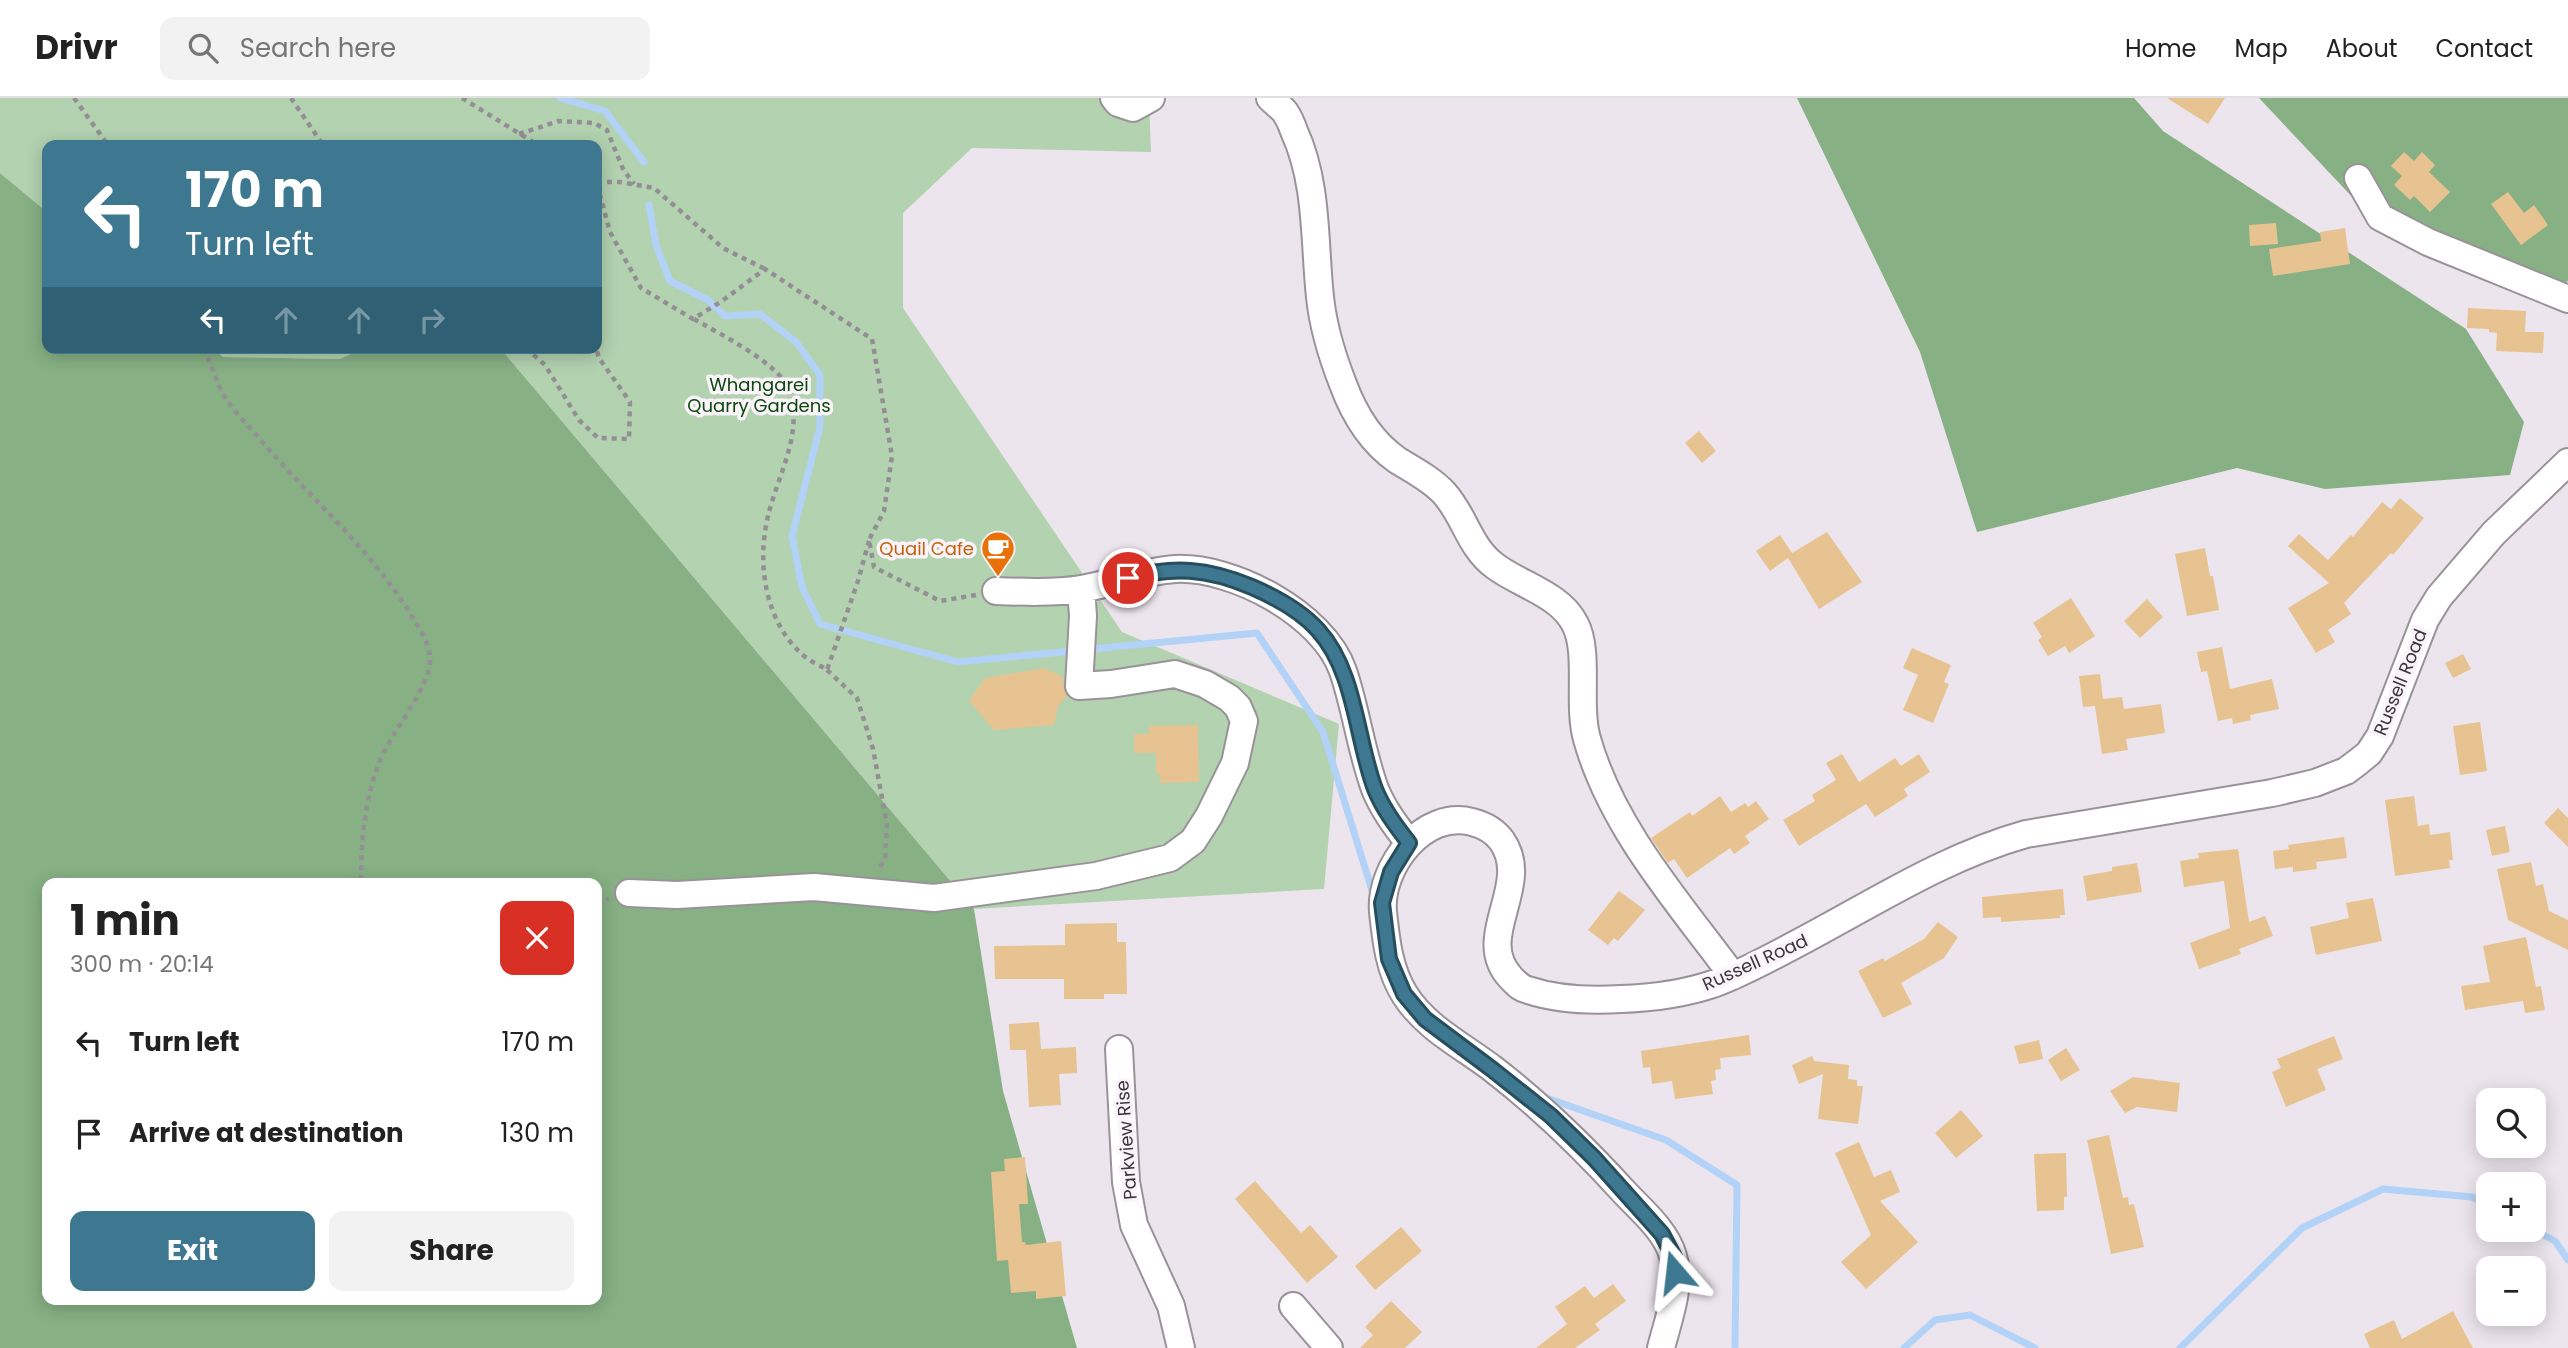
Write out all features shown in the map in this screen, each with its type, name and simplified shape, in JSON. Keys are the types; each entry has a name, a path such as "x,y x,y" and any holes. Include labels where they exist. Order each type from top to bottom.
{"street":[{"path":"1114,98 1118,103 1133,108 1151,98"},
{"path":"1270,98 1286,114 1309,169 1320,300 1330,346 1356,416 1374,440 1444,494 1479,553 1496,567 1559,605 1575,624 1581,642 1581,705 1587,739 1606,788 1627,830 1733,976"},
{"path":"2358,178 2380,217 2428,242 2568,299"},
{"name":"Russell Road","path":"1661,1348 1675,1287 1674,1257 1662,1234 1594,1158 1551,1116 1425,1019 1404,994 1389,959 1382,903 1391,872 1409,843 1432,827 1462,819 1485,825 1502,841 1512,866 1509,895 1499,925 1497,948 1504,970 1522,989 1553,997 1590,1001 1687,992 1733,976 1966,854 1994,843 2026,834 2272,793 2315,783 2346,771 2369,753 2380,736 2425,620 2439,597 2494,533 2568,462"},
{"path":"996,591 1082,589 1177,568 1234,580 1291,608 1319,631 1341,667 1375,789 1392,822 1409,843"},
{"path":"629,893 677,895 814,887 934,898 1096,876 1170,858 1193,841 1213,807 1235,763 1244,721 1238,707 1230,698 1205,684 1175,674 1079,686 1082,589"},
{"name":"Parkview Rise","path":"1119,1049 1126,1182 1133,1225 1171,1306 1181,1348"},
{"path":"1293,1306 1329,1348"}],"path":[{"path":"74,98 104,140"},
{"path":"291,98 320,140"},
{"path":"461,98 529,140"},
{"path":"519,134 559,121 594,123 607,130 623,169 634,185"},
{"path":"602,183 654,188 723,248 765,269 872,339 892,457 884,511 869,540 850,606 827,670"},
{"path":"602,202 610,232 641,288 762,359 788,386 795,422 768,514 762,557 768,601 786,635 805,657 827,670 857,698 873,750 887,825 885,860 859,891"},
{"path":"693,319 765,269"},
{"path":"207,354 225,397 276,458 362,547 396,590 424,636 431,660 425,680 379,762 370,792 363,826 361,878"},
{"path":"533,354 545,365 579,420 597,438 629,439 629,402 598,354"},
{"path":"869,540 874,566 940,601 996,591"}],"green space":[{"name":"Whangarei Quarry Gardens","path":"0,98 1149,98 1151,152 972,148 903,213 903,308 1122,632 1339,724 1324,889 974,909 505,354 602,354 602,140 42,140 42,208 0,173"},
{"path":"1797,98 2134,98 2163,131 2466,329 2524,422 2510,475 2325,489 2237,468 1977,532 1920,352"},
{"path":"2259,98 2568,98 2568,281 2543,293 2356,201"},
{"path":"0,173 42,208 42,354 220,354 223,357 340,359 351,354 505,354 974,909 1003,1091 1077,1348 0,1348"},
{"path":"220,354 351,354 341,359 223,357"}],"building":[{"path":"2167,98 2225,98 2208,124"},
{"path":"2404,152 2414,161 2422,152 2435,165 2429,172 2450,192 2430,212 2414,196 2410,200 2394,185 2402,176 2391,166"},
{"path":"2508,192 2524,213 2534,205 2548,225 2521,245 2491,204"},
{"path":"2276,223 2278,244 2250,246 2249,225"},
{"path":"2345,228 2350,264 2273,276 2269,249 2321,241 2320,232"},
{"path":"2468,308 2526,311 2525,332 2544,332 2543,353 2496,351 2497,333 2489,332 2489,329 2467,328"},
{"path":"1699,431 1716,451 1702,463 1685,443"},
{"path":"2400,498 2424,518 2393,555 2391,553 2344,603 2351,614 2328,630 2335,642 2316,653 2288,608 2329,583 2288,546 2299,534 2328,560 2351,535 2353,537 2382,502 2391,509"},
{"path":"1827,532 1862,582 1819,609 1788,558 1770,571 1756,551 1780,535 1792,553"},
{"path":"2205,548 2219,610 2187,616 2175,554"},
{"path":"2071,598 2095,636 2069,653 2065,646 2048,656 2038,640 2042,637 2033,623"},
{"path":"2147,599 2163,617 2140,638 2124,621"},
{"path":"2222,647 2230,689 2272,679 2279,709 2250,715 2251,720 2233,724 2232,718 2218,721 2207,671 2201,672 2197,652"},
{"path":"1912,648 1951,665 1944,682 1949,684 1933,723 1903,710 1918,675 1903,668"},
{"path":"2463,654 2471,669 2453,678 2445,663"},
{"path":"1044,668 1063,677 1067,696 1058,706 1054,725 994,730 969,701 985,678"},
{"path":"2100,674 2103,699 2122,697 2124,709 2161,704 2165,733 2126,739 2128,750 2102,754 2095,706 2083,707 2079,676"},
{"path":"2480,722 2487,771 2460,775 2453,726"},
{"path":"1198,725 1199,782 1160,783 1160,774 1156,774 1156,753 1134,753 1134,734 1149,734 1149,726"},
{"path":"1842,754 1859,782 1895,758 1901,766 1919,754 1930,772 1904,789 1908,796 1875,817 1866,804 1799,846 1783,820 1815,801 1812,795 1836,780 1826,763"},
{"path":"1720,796 1731,812 1745,803 1748,807 1756,801 1769,819 1745,836 1750,843 1734,854 1730,848 1687,878 1674,859 1668,863 1651,838 1690,812 1692,816"},
{"path":"2414,796 2418,826 2429,824 2430,835 2450,832 2453,860 2449,860 2450,868 2395,876 2385,800"},
{"path":"2558,808 2568,818 2568,847 2544,823"},
{"path":"2505,826 2510,852 2492,856 2486,830"},
{"path":"2344,837 2347,858 2316,862 2317,869 2293,872 2293,867 2275,869 2273,851 2289,849 2288,845"},
{"path":"2238,849 2249,922 2265,916 2273,936 2239,949 2241,954 2199,969 2190,943 2230,928 2224,881 2184,887 2180,861 2199,858 2198,853"},
{"path":"2531,862 2536,886 2543,884 2549,911 2568,920 2568,950 2508,920 2497,869"},
{"path":"2137,863 2142,892 2087,901 2083,876"},
{"path":"2063,889 2065,915 2060,915 2060,918 2001,922 2001,917 1983,918 1982,897"},
{"path":"1619,891 1645,910 1618,941 1614,938 1608,945 1588,930"},
{"path":"2373,898 2382,941 2316,955 2310,927 2349,918 2346,903"},
{"path":"1938,922 1958,937 1944,958 1901,983 1912,1004 1883,1018 1858,971 1883,958 1885,961 1924,939"},
{"path":"1117,923 1117,942 1126,942 1127,994 1104,994 1104,999 1064,999 1064,979 995,979 994,946 1065,945 1065,924"},
{"path":"2526,937 2536,987 2541,986 2545,1010 2525,1013 2523,1001 2465,1010 2461,986 2490,982 2483,946"},
{"path":"1039,1022 1041,1049 1076,1047 1077,1073 1059,1074 1061,1105 1029,1107 1026,1050 1010,1050 1009,1024"},
{"path":"1749,1035 1751,1055 1720,1058 1721,1069 1715,1070 1716,1080 1711,1081 1713,1094 1675,1099 1672,1081 1652,1084 1650,1067 1643,1068 1641,1051"},
{"path":"2334,1036 2343,1059 2317,1069 2326,1090 2286,1107 2272,1072 2281,1068 2277,1059"},
{"path":"2039,1040 2043,1059 2019,1064 2014,1046"},
{"path":"2066,1048 2080,1070 2061,1081 2048,1060"},
{"path":"1812,1056 1814,1061 1849,1065 1848,1079 1857,1080 1857,1086 1863,1086 1858,1124 1818,1119 1823,1074 1799,1084 1792,1065"},
{"path":"2133,1077 2180,1083 2177,1112 2137,1107 2125,1113 2110,1091"},
{"path":"1961,1110 1983,1136 1956,1158 1935,1133"},
{"path":"2109,1135 2123,1198 2128,1197 2129,1205 2134,1204 2144,1247 2111,1254 2087,1140"},
{"path":"1859,1142 1874,1177 1891,1170 1900,1192 1880,1201 1918,1242 1866,1289 1841,1262 1871,1235 1835,1153"},
{"path":"2066,1153 2067,1197 2064,1197 2064,1210 2037,1211 2034,1154"},
{"path":"1025,1157 1028,1204 1019,1204 1022,1242 1026,1245 1061,1241 1066,1296 1036,1299 1036,1291 1011,1293 1008,1260 997,1261 991,1172 1005,1171 1004,1159"},
{"path":"1255,1181 1301,1233 1310,1225 1338,1257 1307,1283 1235,1199"},
{"path":"1401,1227 1422,1251 1375,1290 1355,1266"},
{"path":"1613,1284 1626,1301 1595,1324 1600,1330 1575,1348 1536,1348 1567,1324 1555,1307 1585,1286 1594,1298"},
{"path":"1391,1301 1422,1332 1405,1348 1360,1348 1373,1335 1365,1327"},
{"path":"2453,1311 2473,1348 2370,1348 2364,1334 2394,1320 2402,1339"}],"waterway":[{"path":"560,98 605,111 644,162"},
{"path":"649,205 656,245 670,281 708,300 725,316 760,314 796,342 820,375 820,427 792,536 802,587 820,624 958,662 1257,633 1323,732 1374,897"},
{"path":"1541,1096 1666,1140 1737,1185 1735,1348"},
{"path":"2180,1348 2302,1228 2383,1189 2476,1199"},
{"path":"2546,1236 2555,1241 2568,1260"},
{"path":"1904,1348 1935,1320 1970,1315 2035,1348"}],"place":[{"name":"Quail Cafe","path":"998,578"}],"route":[{"path":"1128,578 1177,568 1234,580 1291,608 1319,631 1341,667 1356,713 1375,789 1392,822 1409,843 1391,872 1382,903 1389,959 1404,994 1425,1019 1551,1116 1594,1158 1662,1234 1674,1257 1675,1272"}]}
